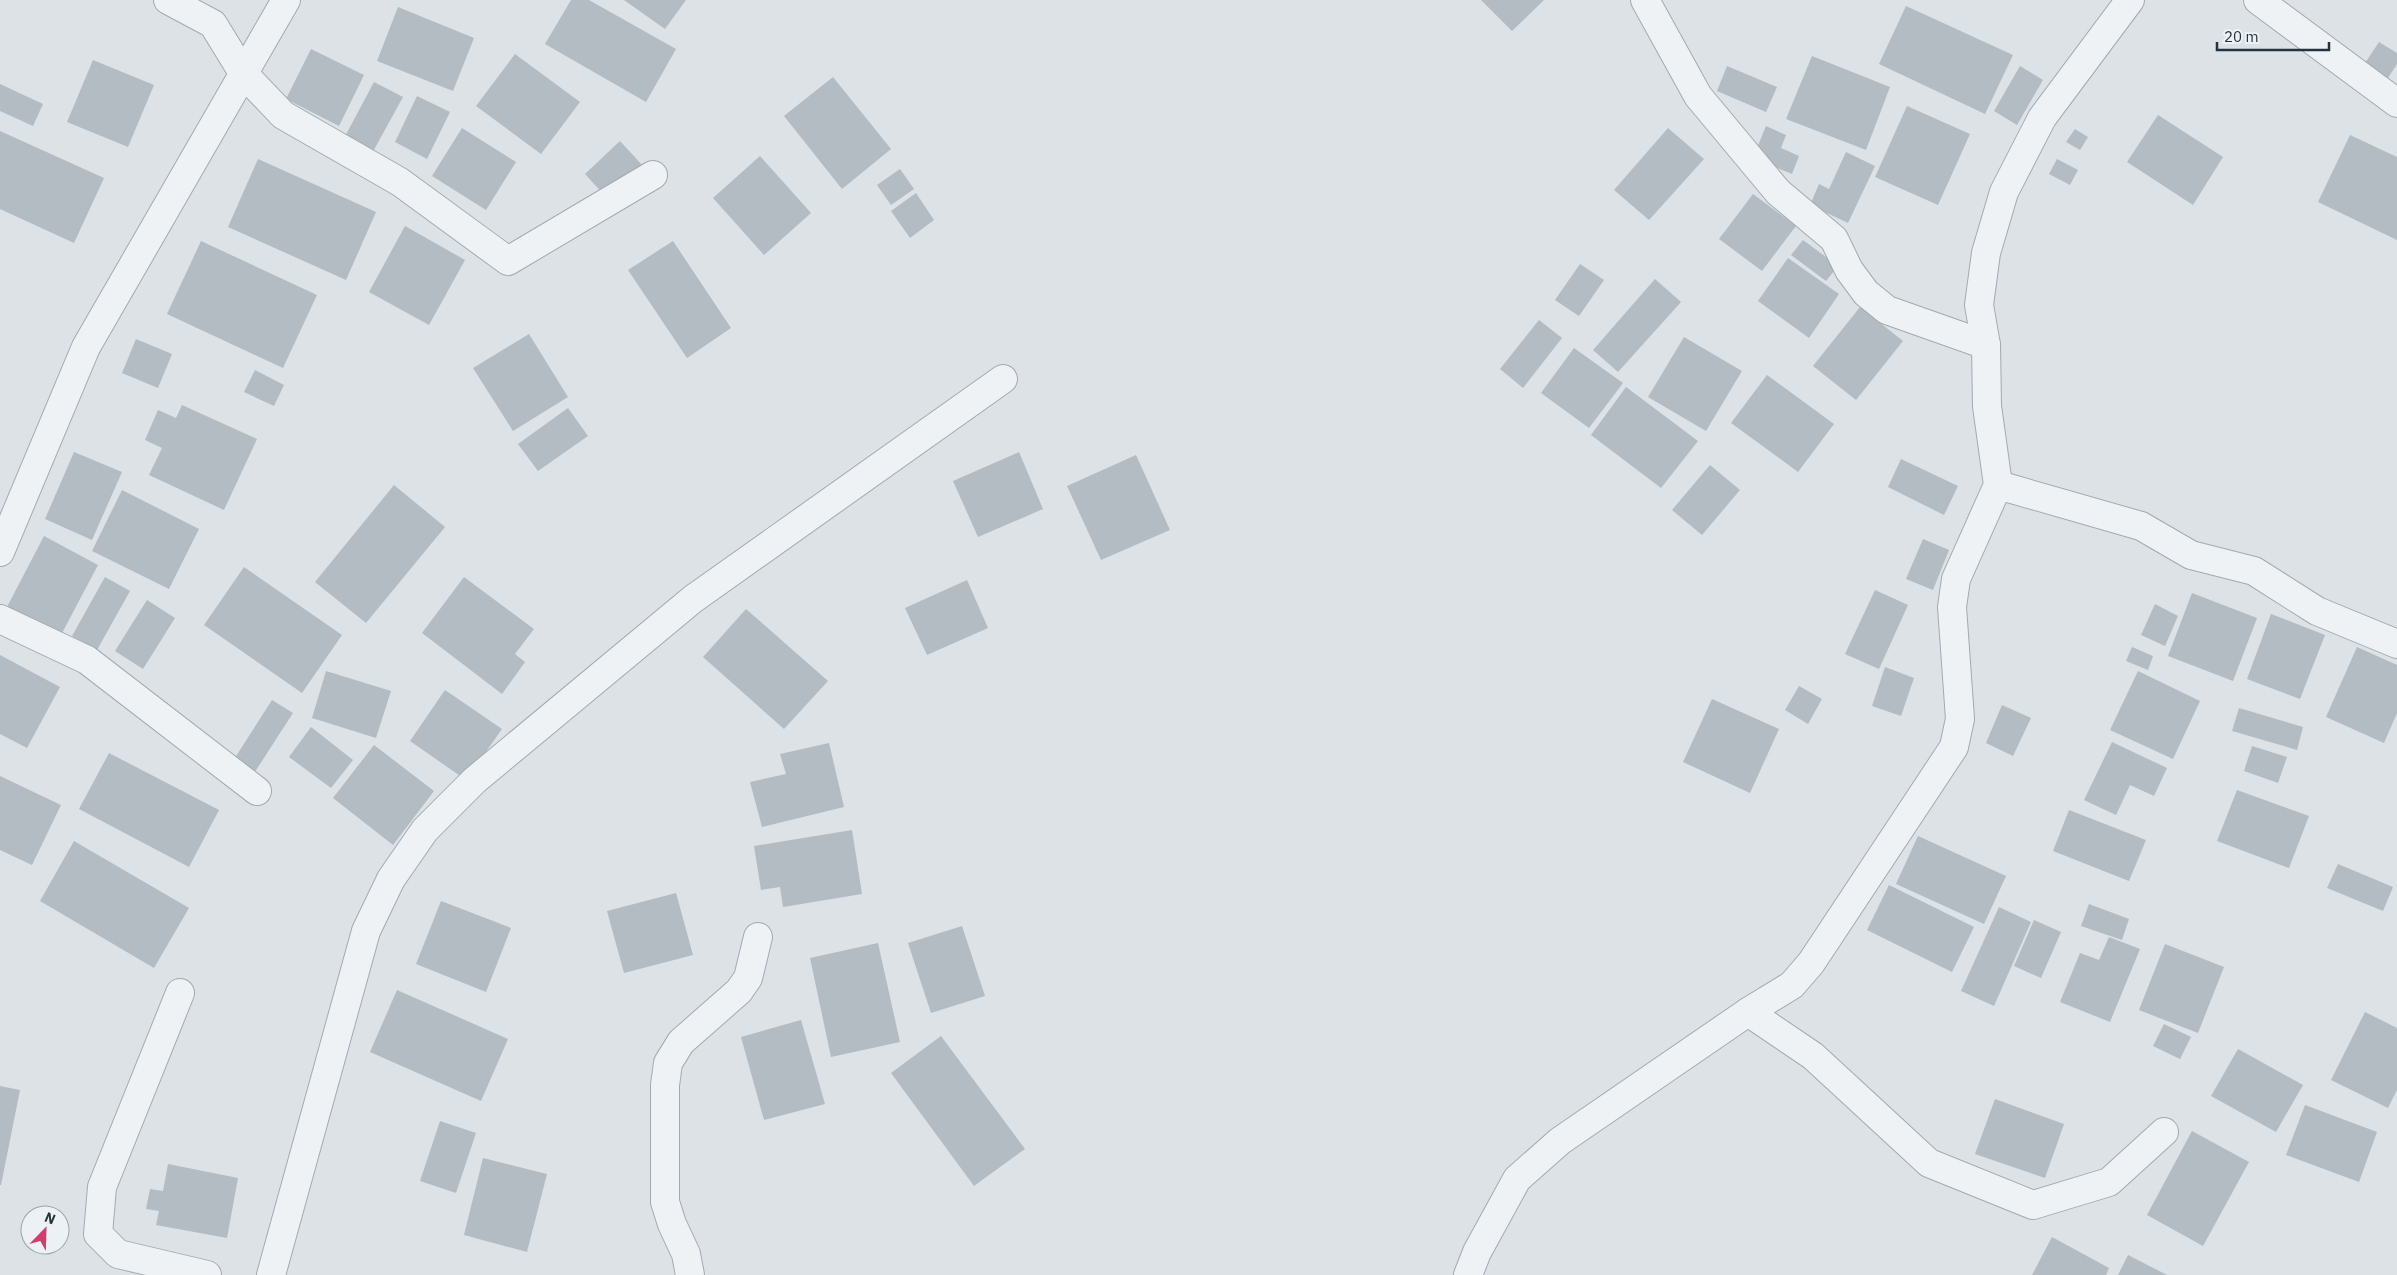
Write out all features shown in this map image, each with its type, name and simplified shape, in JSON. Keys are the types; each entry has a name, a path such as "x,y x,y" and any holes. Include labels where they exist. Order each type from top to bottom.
{"street":[{"path":"168,0 213,24 243,72 284,115 400,182 508,261 653,175"},
{"path":"0,552 86,347 286,0"},
{"path":"1645,0 1698,96 1778,192 1834,239 1849,270 1866,293 1887,310 1986,344"},
{"path":"1468,1275 1477,1252 1512,1187 1528,1168 1560,1141 1748,1012 1792,985 1811,964 1954,747 1960,719 1952,607 1956,579 1998,485 1987,406 1986,344 1979,305 1986,253 2004,192 2042,118 2130,0"},
{"path":"2258,0 2397,102"},
{"path":"271,1275 366,931 391,879 424,830 475,780 693,599 1003,379"},
{"path":"1998,485 2141,526 2191,555 2254,571 2317,611 2397,644"},
{"path":"0,619 87,660 257,791"},
{"path":"690,1275 686,1254 672,1224 666,1202 665,1084 668,1063 681,1042 739,991 748,978 758,937"},
{"path":"180,993 102,1186 98,1234 118,1254 207,1275"},
{"path":"1748,1012 1813,1056 1929,1163 2033,1205 2109,1182 2164,1132"}],"building":[{"path":"571,0 589,0 676,49 646,102 545,44"},
{"path":"624,0 686,0 665,29"},
{"path":"1481,0 1544,0 1512,31"},
{"path":"1906,6 2013,55 1985,114 1879,64"},
{"path":"398,7 474,38 453,91 377,61"},
{"path":"2379,42 2397,53 2397,64 2386,81 2363,66"},
{"path":"311,49 364,75 339,126 286,99"},
{"path":"515,54 580,102 541,154 476,106"},
{"path":"1812,56 1890,87 1866,150 1786,119"},
{"path":"93,60 154,85 128,147 67,122"},
{"path":"1727,66 1777,87 1766,112 1717,91"},
{"path":"2020,66 2043,80 2017,125 1994,111"},
{"path":"833,77 891,149 842,189 784,116"},
{"path":"374,82 403,97 370,157 342,142"},
{"path":"0,84 43,104 33,126 0,111"},
{"path":"417,96 450,112 427,159 395,142"},
{"path":"1907,106 1970,134 1938,205 1875,177"},
{"path":"2158,115 2223,157 2193,205 2127,162"},
{"path":"1766,126 1786,135 1781,148 1799,156 1792,174 1753,158"},
{"path":"462,128 516,162 486,210 432,176"},
{"path":"1668,128 1704,159 1649,220 1614,190"},
{"path":"2075,129 2088,137 2080,150 2066,142"},
{"path":"0,131 104,178 74,243 0,209"},
{"path":"2350,135 2397,157 2397,240 2318,202"},
{"path":"620,141 642,165 606,197 585,174"},
{"path":"1846,152 1875,166 1848,223 1810,205 1819,184 1829,189"},
{"path":"760,156 811,213 764,255 713,198"},
{"path":"258,159 376,212 346,280 228,227"},
{"path":"2057,159 2078,170 2070,185 2049,174"},
{"path":"900,169 914,189 891,205 877,185"},
{"path":"916,193 934,220 910,238 891,211"},
{"path":"1753,194 1796,226 1762,271 1719,239"},
{"path":"405,226 465,260 429,325 369,292"},
{"path":"1803,240 1838,266 1826,281 1791,255"},
{"path":"201,241 317,295 283,368 167,314"},
{"path":"673,241 731,328 687,358 628,270"},
{"path":"1788,258 1839,294 1809,338 1758,301"},
{"path":"1580,264 1604,280 1579,316 1555,300"},
{"path":"1655,279 1681,302 1618,372 1593,350"},
{"path":"1860,307 1903,341 1856,400 1813,366"},
{"path":"1539,320 1562,338 1523,388 1500,369"},
{"path":"529,334 568,397 513,431 473,368"},
{"path":"1684,337 1742,371 1706,431 1648,397"},
{"path":"136,339 172,354 158,388 122,373"},
{"path":"1574,348 1623,383 1589,428 1541,393"},
{"path":"255,370 284,385 274,406 244,392"},
{"path":"1767,375 1834,424 1798,472 1731,423"},
{"path":"1626,387 1698,441 1661,488 1591,435"},
{"path":"182,405 257,439 224,510 149,475 162,448 145,440 158,410 176,418"},
{"path":"568,408 588,436 538,471 518,444"},
{"path":"74,452 122,472 92,540 45,519"},
{"path":"1019,452 1043,509 978,537 953,481"},
{"path":"1136,455 1170,530 1101,560 1067,486"},
{"path":"1901,459 1958,486 1944,515 1888,487"},
{"path":"1710,465 1740,490 1702,535 1672,510"},
{"path":"394,485 445,527 366,623 315,582"},
{"path":"122,490 199,529 169,589 92,551"},
{"path":"44,536 98,565 61,635 7,607"},
{"path":"1923,539 1949,550 1933,590 1906,579"},
{"path":"244,567 342,635 302,693 204,625"},
{"path":"105,577 130,591 97,650 72,636"},
{"path":"464,577 534,629 515,654 525,662 502,694 422,633"},
{"path":"967,580 988,628 927,655 905,608"},
{"path":"1875,590 1908,605 1879,669 1845,654"},
{"path":"2192,593 2257,618 2233,681 2168,656"},
{"path":"147,600 175,618 143,669 115,651"},
{"path":"2155,604 2178,616 2165,646 2141,635"},
{"path":"746,609 828,681 784,729 703,657"},
{"path":"2271,614 2325,635 2300,699 2247,679"},
{"path":"2132,647 2153,656 2148,670 2126,661"},
{"path":"2357,647 2397,665 2397,713 2384,743 2326,717"},
{"path":"0,655 60,687 27,748 0,734"},
{"path":"1885,667 1914,678 1901,716 1872,706"},
{"path":"326,671 391,691 376,738 312,718"},
{"path":"2138,671 2200,701 2173,759 2110,730"},
{"path":"1799,686 1822,699 1808,724 1785,710"},
{"path":"445,690 502,729 466,780 410,741"},
{"path":"1712,699 1779,729 1750,793 1683,762"},
{"path":"272,700 293,713 251,778 231,764"},
{"path":"2002,705 2031,718 2013,756 1986,743"},
{"path":"2239,708 2303,727 2297,750 2232,731"},
{"path":"311,727 353,760 331,788 289,757"},
{"path":"2112,742 2167,768 2154,796 2130,785 2116,815 2084,800"},
{"path":"829,743 844,807 762,827 750,782 786,774 780,754"},
{"path":"374,745 434,791 393,845 333,798"},
{"path":"2252,746 2287,757 2278,783 2244,771"},
{"path":"109,753 219,810 189,867 79,809"},
{"path":"0,776 61,805 32,865 0,850"},
{"path":"2237,790 2309,816 2289,868 2217,841"},
{"path":"2069,810 2146,840 2129,881 2053,851"},
{"path":"852,830 862,894 783,907 780,887 761,890 754,846"},
{"path":"1918,836 2006,876 1984,924 1896,884"},
{"path":"74,841 189,908 154,968 40,901"},
{"path":"2338,864 2393,887 2383,911 2327,888"},
{"path":"1889,885 1974,927 1952,972 1867,930"},
{"path":"676,893 693,955 624,973 607,911"},
{"path":"441,901 511,928 486,992 416,964"},
{"path":"2089,904 2129,919 2122,940 2081,926"},
{"path":"1999,907 2031,922 1994,1006 1961,991"},
{"path":"2034,920 2061,932 2041,978 2014,966"},
{"path":"962,926 985,996 931,1013 908,943"},
{"path":"2109,937 2140,949 2110,1022 2060,1002 2080,953 2099,960"},
{"path":"878,943 900,1042 831,1057 810,958"},
{"path":"2165,944 2224,967 2198,1033 2139,1010"},
{"path":"397,990 508,1039 481,1101 370,1052"},
{"path":"2365,1012 2397,1028 2397,1090 2388,1108 2331,1080"},
{"path":"801,1020 825,1104 764,1120 741,1037"},
{"path":"2164,1024 2191,1037 2180,1059 2153,1046"},
{"path":"941,1036 1025,1149 974,1186 891,1073"},
{"path":"2238,1049 2303,1085 2276,1132 2211,1096"},
{"path":"0,1086 20,1090 1,1185 0,1185"},
{"path":"1995,1099 2064,1124 2045,1178 1975,1154"},
{"path":"2305,1105 2377,1132 2359,1182 2286,1155"},
{"path":"440,1121 476,1133 456,1193 420,1181"},
{"path":"2192,1131 2249,1162 2203,1246 2147,1215"},
{"path":"483,1158 547,1174 527,1252 464,1235"},
{"path":"168,1164 238,1178 227,1238 156,1225 159,1211 146,1209 150,1189 163,1191"},
{"path":"2052,1237 2109,1268 2106,1275 2032,1275"},
{"path":"2128,1255 2167,1275 2118,1275"}]}
